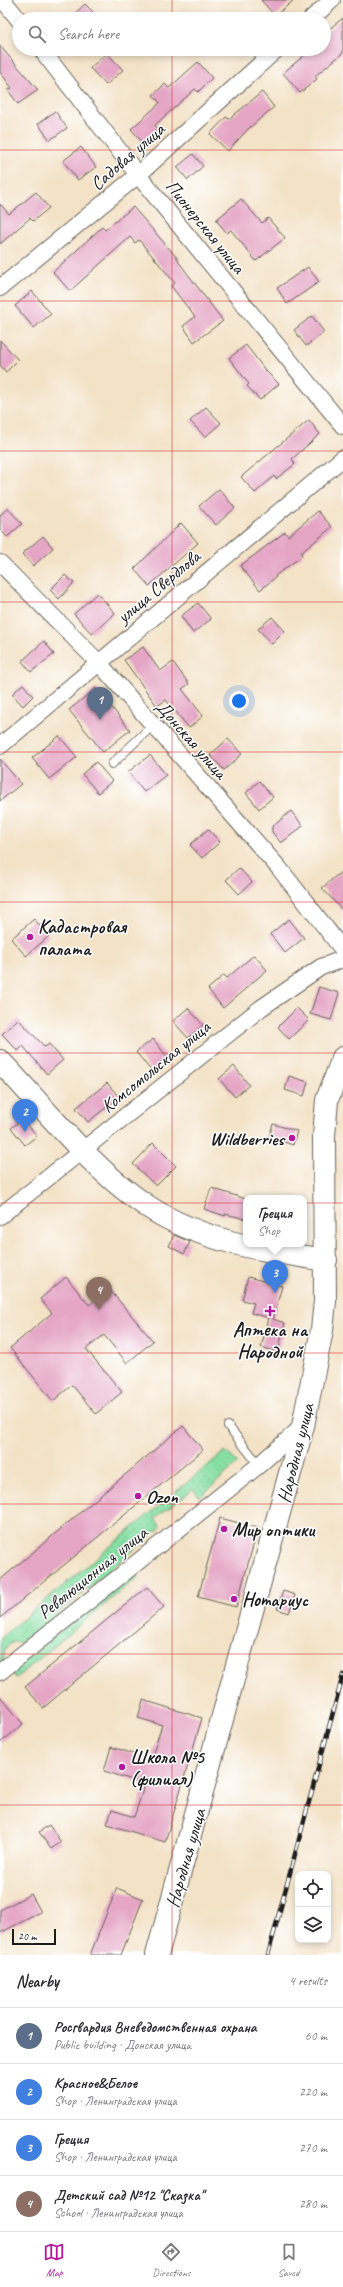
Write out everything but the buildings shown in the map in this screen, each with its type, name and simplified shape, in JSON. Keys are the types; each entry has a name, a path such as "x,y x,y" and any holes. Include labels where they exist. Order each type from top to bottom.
{"street":[{"path":"3,0 13,12"},
{"path":"319,12 332,0"},
{"name":"Пионерская улица","path":"46,56 138,175 343,426"},
{"name":"Садовая улица","path":"0,288 138,175 269,56"},
{"name":"улица Свердлова","path":"0,746 343,458"},
{"name":"Донская улица","path":"0,563 99,663 154,725 279,868 343,950"},
{"name":"Комсомольская улица","path":"0,1216 261,1008 321,967 343,959"},
{"name":"Народная улица","path":"157,1955 303,1426 322,1330 326,1260 324,1136 328,1100 343,1058"},
{"path":"0,1061 83,1150 122,1187 147,1206 197,1231 243,1245"},
{"path":"248,1247 326,1260"},
{"name":"Революционная улица","path":"0,1672 259,1465 303,1426"}],"lane":[{"path":"112,764 154,725"},
{"path":"228,1426 259,1465"}],"green space":[{"path":"225,1451 238,1463 200,1497 193,1489 155,1518 161,1527 23,1643 13,1642 4,1649 4,1661 0,1664 0,1638"},
{"path":"133,1571 138,1577 16,1678 11,1672"}],"railway":[{"path":"268,1955 343,1675"}],"place":[{"name":"Росгвардия Вневедомственная охрана","path":"100,720"},
{"name":"Кадастровая палата","path":"30,937"},
{"name":"Красное&Белое","path":"25,1132"},
{"name":"Wildberries","path":"292,1138"},
{"name":"Греция","path":"275,1293"},
{"name":"Детский сад №12 \"Сказка\"","path":"99,1310"},
{"name":"Аптека на Народной","path":"270,1311"},
{"name":"Ozon","path":"138,1496"},
{"name":"Мир оптики","path":"224,1529"},
{"name":"Нотариус","path":"234,1599"},
{"name":"Школа №5 (филиал)","path":"122,1767"}]}
